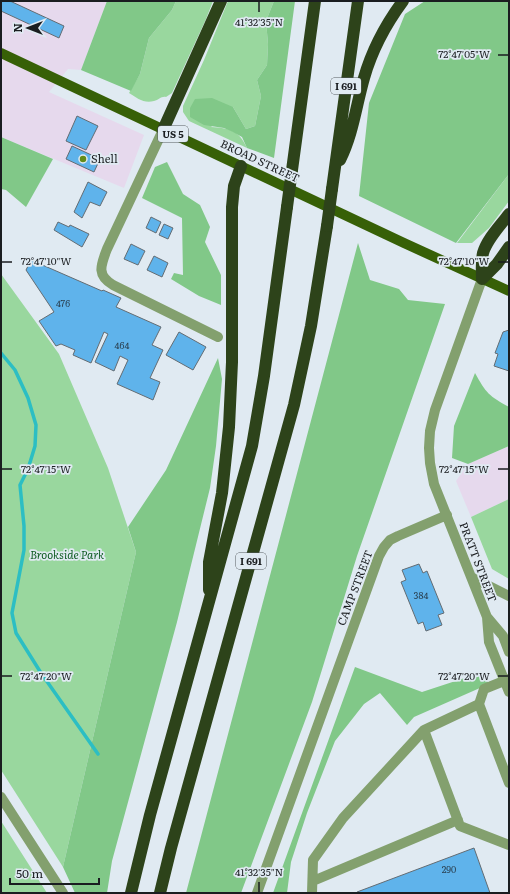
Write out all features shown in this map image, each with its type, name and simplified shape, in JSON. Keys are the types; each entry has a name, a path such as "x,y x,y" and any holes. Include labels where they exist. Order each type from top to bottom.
{"highway":[{"path":"163,130 221,1"},
{"name":"I 691","path":"132,893 150,815 244,479 255,431 288,207 315,1"},
{"name":"I 691","path":"160,893 171,848 294,405 310,332 327,226 358,1"},
{"path":"334,170 350,137 362,84 373,54 387,26 403,1"},
{"path":"210,602 208,575 209,562 222,493 229,427 232,362 232,207 234,186 241,166"},
{"path":"482,279 482,262 484,251 509,214"},
{"path":"482,279 497,264 509,247"}],"main road":[{"name":"BROAD STREET","path":"1,53 509,291"}],"street":[{"path":"163,130 107,249 102,264 102,273 105,280 113,285 218,337"},
{"path":"447,515 434,484 429,455 430,431 435,410 482,279"},
{"name":"PRATT STREET","path":"447,515 487,617 490,642 507,680 509,692"},
{"name":"CAMP STREET","path":"257,893 379,556 384,547 394,538 447,515"},
{"path":"471,577 509,596"},
{"name":"PRATT STREET","path":"487,617 503,636 509,652"},
{"path":"312,893 313,860 343,818 424,730 478,704 484,689 507,680"},
{"path":"478,704 509,783"},
{"path":"424,730 460,826 509,846"},
{"path":"1,797 63,893"},
{"path":"313,881 458,820"}],"shaded area":[{"path":"1,1 107,1 81,70 68,69 49,92 144,135 124,188 1,137"},
{"path":"509,446 509,499 471,517 456,481 468,464"}],"green space":[{"path":"107,1 176,1 172,10 149,38 140,74 131,91 81,70"},
{"path":"176,1 213,1 172,93 166,97 150,102 138,99 129,93 140,74 149,38 172,10"},
{"path":"228,1 274,1 266,21 268,44 267,65 257,80 261,96 255,126 246,129 233,107 211,127 233,131 241,137 247,148 189,121 183,112 183,106"},
{"path":"274,1 295,1 274,158 247,148 242,137 233,132 224,128 204,125 190,117 190,108 195,99 212,98 233,107 246,129 255,126 261,96 257,80 267,65 268,44 266,21"},
{"path":"425,1 509,1 509,174 456,243 359,196 369,103 405,14"},
{"path":"1,137 53,159 26,207 6,190 1,189"},
{"path":"167,162 183,194 200,205 210,227 205,242 221,275 221,305 199,296 171,279 174,273 183,275 182,218 142,198 155,167"},
{"path":"509,174 509,201 489,228 472,243 457,243"},
{"path":"358,243 370,280 399,289 408,300 445,304 357,556 312,702 241,893 186,893"},
{"name":"Brookside Park","path":"1,274 59,354 108,468 136,552 63,867 1,770"},
{"path":"218,358 222,379 216,446 210,488 177,622 112,861 107,893 75,893 63,867 136,552 128,527 166,470"},
{"path":"475,373 489,393 509,407 509,446 468,464 452,458 454,426"},
{"path":"509,499 509,579 492,569 471,517"},
{"path":"355,667 422,692 483,672 489,684 414,717 407,725 380,693 364,704 335,741 307,813 291,862 287,893 273,893"},
{"path":"1,821 47,893 1,893"}],"building":[{"path":"1,1 10,1 64,26 59,38 1,11"},
{"name":"Shell","path":"77,116 98,126 86,150 66,141"},
{"name":"Shell","path":"72,146 100,159 94,172 66,159"},
{"path":"88,182 107,192 100,206 90,202 82,218 74,212"},
{"path":"151,217 161,222 156,233 146,228"},
{"path":"58,222 69,227 70,225 89,234 82,247 54,230"},
{"path":"164,224 173,228 168,239 159,235"},
{"path":"131,244 145,251 138,265 124,259"},
{"path":"154,256 168,263 162,277 147,270"},
{"path":"31,260 121,298 116,307 161,327 152,345 163,350 150,378 160,382 153,400 117,384 128,360 120,356 114,371 95,362 108,334 104,332 91,363 73,355 75,350 61,344 56,346 39,321 54,312 26,270"},
{"path":"509,330 509,371 494,366 498,354 495,353 503,332"},
{"path":"179,332 206,347 193,370 166,355"},
{"path":"419,564 423,573 427,571 444,613 438,615 442,625 426,631 423,622 418,624 401,582 406,580 402,570"},
{"path":"474,848 490,893 357,892"}],"waterway":[{"path":"1,353 15,370 28,398 36,425 35,446 28,469 20,485 24,526 24,550 12,613 16,633 41,673 98,754"}],"place":[{"name":"Shell","path":"83,159"}]}
